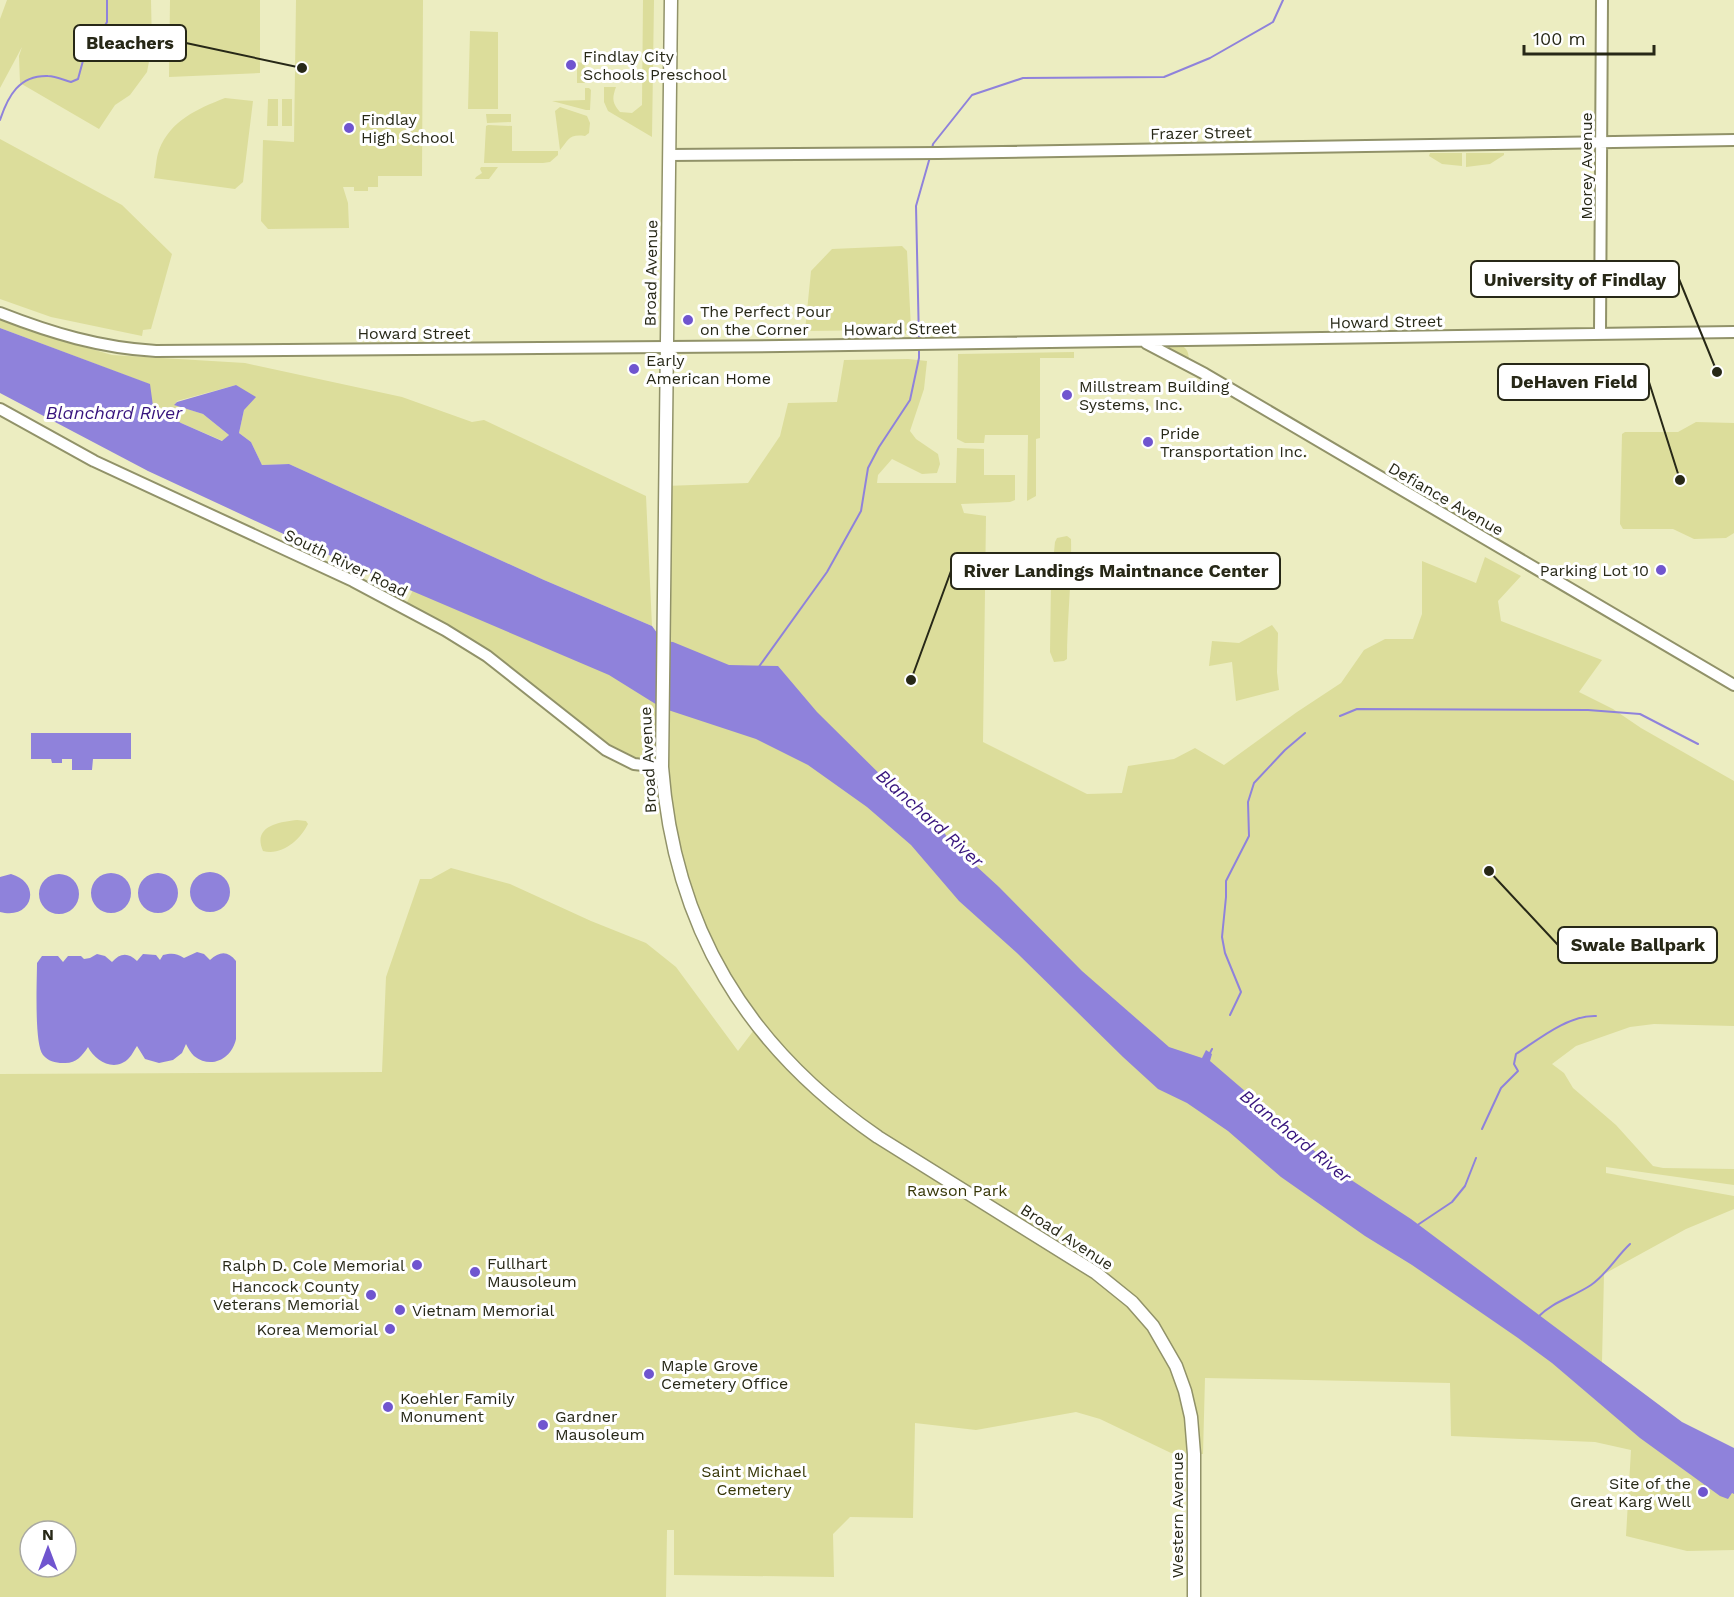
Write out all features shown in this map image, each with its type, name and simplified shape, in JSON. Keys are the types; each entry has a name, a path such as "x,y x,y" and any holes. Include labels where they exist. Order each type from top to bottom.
{"main road":[{"name":"Broad Avenue","path":"671,0 662,767 668,827 686,895 702,936 718,966 757,1026 810,1083 847,1115 1096,1274 1132,1302 1153,1326 1176,1366 1189,1404 1193,1433"},
{"name":"Western Avenue","path":"1193,1433 1194,1597"}],"street":[{"name":"Morey Avenue","path":"1600,332 1602,0"},
{"name":"Frazer Street","path":"669,155 1734,140"},
{"name":"Howard Street","path":"0,313 73,338 108,346 149,351 1142,341 1600,332 1734,332"},
{"name":"Defiance Avenue","path":"1142,341 1205,374 1734,685"},
{"name":"South River Road","path":"0,409 94,461 353,581 436,625 487,656 606,750 634,764 662,767"}],"green space":[{"path":"7,0 151,0 152,46 147,72 130,95 115,105 99,129 20,83 19,56 22,47 0,88 0,19"},
{"path":"170,0 260,0 260,73 169,77"},
{"path":"296,0 423,0 422,176 378,176 378,187 368,187 368,191 354,191 354,187 343,187 348,203 349,228 268,229 261,221 263,140 294,142"},
{"path":"643,0 654,0 652,137 608,111 604,102 604,87 616,87 614,100 620,112 632,113 642,105"},
{"path":"470,31 498,32 498,109 468,109"},
{"path":"577,62 584,63 585,68 590,68 590,77 585,77 585,83 577,83"},
{"path":"585,88 591,90 590,110 552,101 585,100"},
{"path":"225,98 253,101 243,182 235,189 154,178 159,150 170,131 195,111"},
{"path":"268,99 278,99 278,126 267,126"},
{"path":"282,99 292,99 292,126 282,126"},
{"path":"560,107 587,116 590,123 589,133 585,136 572,137 560,150 555,111"},
{"path":"486,114 511,114 511,122 487,123"},
{"path":"486,126 512,126 512,151 558,151 558,155 550,162 543,163 484,163"},
{"path":"0,139 122,205 172,254 151,329 143,330 142,336 51,317 0,299"},
{"path":"1430,153 1462,153 1462,166 1442,164 1429,156"},
{"path":"1466,153 1504,153 1504,155 1490,164 1466,167"},
{"path":"481,167 498,167 489,179 475,179 482,173"},
{"path":"902,246 907,251 911,328 906,334 888,330 805,331 811,271 832,249"},
{"path":"0,319 23,329 112,355 245,363 402,397 472,422 484,420 646,496 652,626 544,580 289,464 262,465 251,442 239,433 244,410 236,385 177,401 175,405 203,414 229,435 223,441 181,423 152,405 149,384 0,328"},
{"path":"1177,345 1185,348 1189,356 1189,363 1161,346"},
{"path":"1074,352 1074,358 1040,358 1040,438 1036,439 1036,496 1027,501 1028,435 985,435 984,443 965,443 957,439 958,354"},
{"path":"844,360 927,361 924,389 910,431 916,439 938,454 940,464 937,473 922,474 892,459 878,475 877,483 956,483 957,448 984,449 984,475 1015,475 1015,500 961,504 964,513 986,516 983,742 1087,794 1122,793 1128,766 1174,759 1195,748 1224,765 1341,683 1364,650 1385,639 1413,639 1422,614 1422,561 1476,583 1485,557 1521,576 1498,601 1501,621 1602,660 1579,692 1613,709 1641,728 1734,781 1734,1026 1654,1024 1630,1027 1576,1046 1552,1064 1564,1073 1573,1088 1616,1125 1653,1166 1734,1169 1734,1185 1606,1167 1606,1173 1734,1196 1734,1209 1686,1229 1604,1274 1602,1362 1597,1372 1734,1465 1734,1550 1687,1551 1626,1536 1631,1450 1595,1442 1451,1436 1450,1383 1205,1378 1203,1454 1171,1453 1100,1419 1076,1412 976,1430 915,1423 913,1518 850,1517 833,1534 834,1577 674,1575 674,1530 667,1530 666,1597 0,1597 0,1074 382,1072 386,977 420,879 431,879 451,868 510,884 646,943 676,967 738,1051 757,1026 706,943 679,871 662,767 606,750 487,656 404,608 427,562 662,661 665,486 748,483 780,436 788,403 837,402"},
{"path":"1696,422 1734,423 1734,533 1726,538 1694,539 1673,529 1623,529 1620,524 1622,434 1625,432 1678,432"},
{"path":"1067,536 1071,539 1071,554 1067,659 1054,662 1050,652 1051,582 1055,542 1057,538"},
{"path":"1272,625 1278,633 1279,690 1236,701 1232,662 1209,666 1212,641 1239,643"},
{"path":"297,820 306,821 308,824 295,841 277,851 263,851 261,836 264,831 275,824"}],"water":[{"name":"Blanchard River","path":"0,328 150,384 153,406 181,423 222,441 229,435 203,414 174,405 177,402 236,385 256,397 244,410 239,433 251,442 262,465 289,464 544,580 652,626 663,641 673,642 729,665 778,666 817,712 909,803 930,811 951,843 999,887 1082,971 1169,1047 1202,1058 1206,1050 1212,1054 1210,1061 1339,1172 1411,1219 1682,1422 1734,1448 1734,1494 1732,1493 1728,1499 1720,1496 1640,1438 1552,1363 1518,1338 1281,1177 1228,1131 1187,1103 1158,1089 1017,953 959,901 911,845 867,807 808,765 756,739 662,708 609,675 344,562 148,471 0,393"},
{"path":"31,733 131,733 131,759 93,759 92,770 72,770 72,759 62,759 62,763 52,763 51,759 31,759"},
{"path":"210,872 224,878 230,892 224,906 210,912 196,906 190,892 196,878"},
{"path":"111,873 119,874 125,879 130,885 130,901 125,907 119,912 111,913 103,912 97,907 92,901 91,893 92,885 97,879 103,874"},
{"path":"158,873 172,879 178,893 172,907 158,913 144,907 138,893 144,879"},
{"path":"11,874 27,885 30,892 29,900 20,911 0,912 0,877"},
{"path":"59,874 73,880 79,894 73,908 59,914 45,908 39,894 45,880"},
{"path":"197,952 204,954 210,960 224,953 236,961 236,1039 234,1046 226,1056 214,1062 201,1060 193,1055 186,1044 182,1053 173,1060 159,1063 145,1059 137,1046 129,1058 118,1065 100,1061 88,1047 78,1059 68,1063 57,1063 43,1055 38,1038 37,1011 37,963 42,956 58,956 63,962 68,956 81,956 84,959 97,954 105,956 112,962 124,955 137,961 143,954 156,955 160,960 163,955 174,954 184,958"}],"waterway":[{"path":"0,120 11,95 29,79 48,76 71,82 78,79 87,46 102,31 107,22 107,0"},
{"path":"932,149 933,144 972,95 1023,78 1164,77 1210,58 1273,22 1283,0"},
{"path":"919,341 916,206 930,157"},
{"path":"758,668 827,572 861,511 868,468 910,400 919,358 919,347"},
{"path":"1340,716 1357,709 1588,710 1640,714 1698,744"},
{"path":"1230,1015 1241,992 1225,953 1222,937 1226,881 1249,836 1248,802 1254,783 1285,750 1305,733"},
{"path":"1482,1129 1501,1088 1518,1071 1514,1064 1516,1054 1564,1024 1575,1019 1596,1016"},
{"path":"1210,1053 1212,1049"},
{"path":"1416,1226 1452,1202 1465,1186 1476,1158"},
{"path":"1538,1317 1550,1307 1597,1281 1630,1244"}],"place":[{"name":"Findlay City Schools Preschool","path":"571,65"},
{"name":"Bleachers","path":"302,68"},
{"name":"Findlay High School","path":"349,128"},
{"name":"The Perfect Pour on the Corner","path":"688,320"},
{"name":"Early American Home","path":"634,369"},
{"name":"University of Findlay","path":"1717,372"},
{"name":"Millstream Building Systems, Inc.","path":"1067,395"},
{"name":"Pride Transportation Inc.","path":"1148,442"},
{"name":"DeHaven Field","path":"1680,480"},
{"name":"Parking Lot 10","path":"1661,570"},
{"name":"River Landings Maintnance Center","path":"911,680"},
{"name":"Swale Ballpark","path":"1489,871"},
{"name":"Ralph D. Cole Memorial","path":"417,1265"},
{"name":"Fullhart Mausoleum","path":"475,1272"},
{"name":"Hancock County Veterans Memorial","path":"371,1295"},
{"name":"Vietnam Memorial","path":"400,1310"},
{"name":"Korea Memorial","path":"390,1329"},
{"name":"Maple Grove Cemetery Office","path":"649,1374"},
{"name":"Koehler Family Monument","path":"388,1407"},
{"name":"Gardner Mausoleum","path":"543,1425"},
{"name":"Site of the Great Karg Well","path":"1703,1492"}],"park label":[{"name":"Rawson Park","path":"957,1190"},
{"name":"Saint Michael Cemetery","path":"754,1480"}]}
